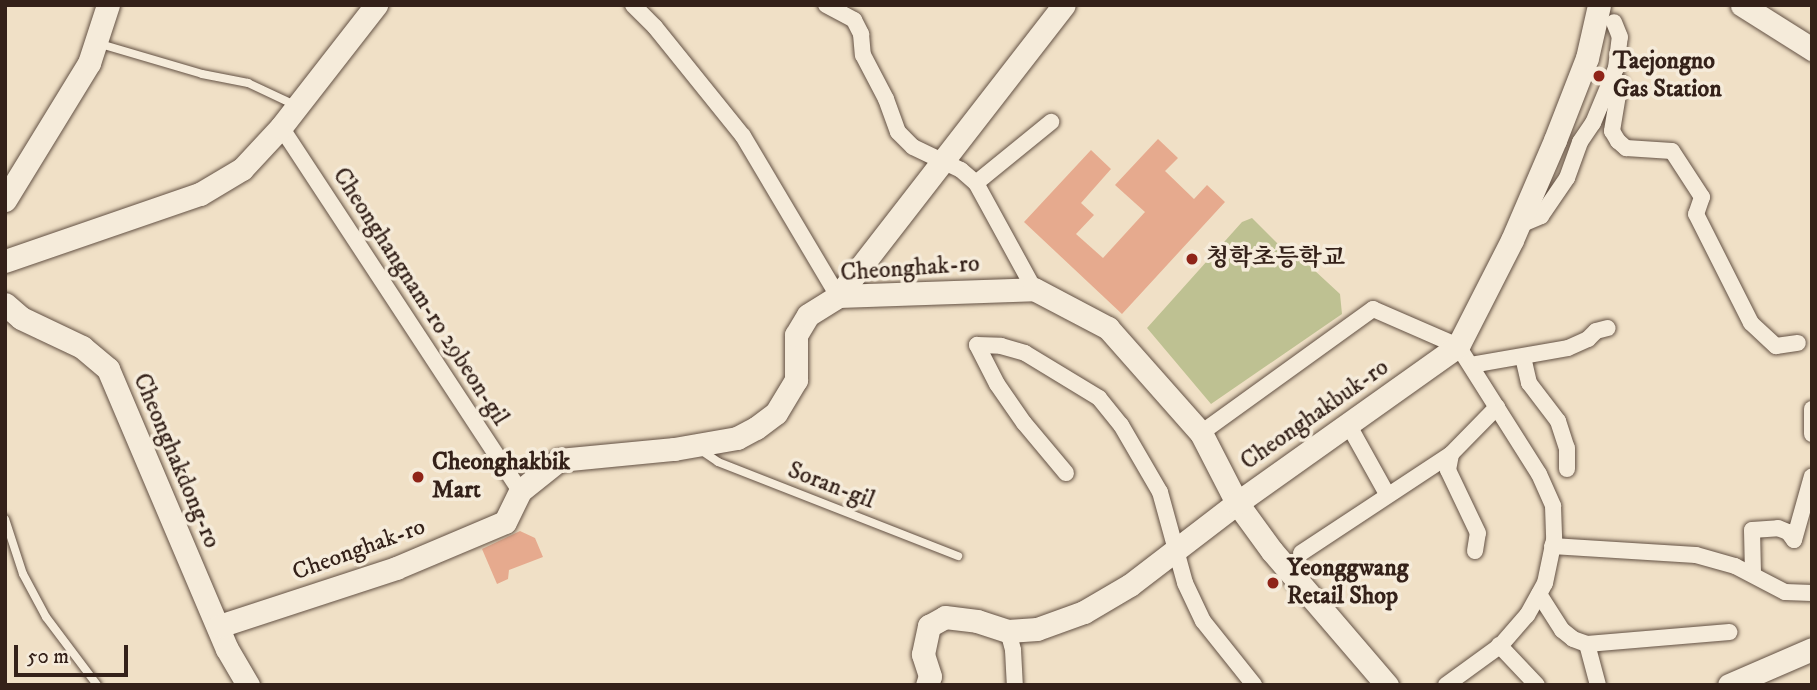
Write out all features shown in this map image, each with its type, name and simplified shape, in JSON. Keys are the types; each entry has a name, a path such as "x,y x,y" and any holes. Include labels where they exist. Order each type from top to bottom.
{"main road":[{"path":"5,200 89,63 108,5"},
{"path":"5,261 200,194 242,169 281,127 376,5"},
{"path":"838,296 1064,5"},
{"path":"1742,5 1812,49"},
{"name":"Cheonghakbuk-ro","path":"927,685 930,676 923,654 929,626 945,617 977,621 1009,631 1037,629 1084,612 1130,585 1237,503 1458,346 1518,226 1607,14"},
{"name":"Cheonghak-ro","path":"219,626 396,568 505,522 520,491 559,460 694,446 737,438 776,413 796,380 796,335 808,315 838,296 1034,289 1108,328 1201,433 1237,503 1272,551 1387,685"},
{"name":"Cheonghakdong-ro","path":"5,304 21,318 82,347 108,369 227,649 248,685"},
{"path":"1729,685 1812,649"}],"street":[{"path":"633,5 668,43 743,136 838,296"},
{"path":"826,5 854,20 861,34 863,55 886,99 898,132 913,147 961,170 976,183 1034,289"},
{"path":"1518,226 1541,216 1567,178 1616,68 1620,37 1607,14"},
{"path":"1620,83 1612,131 1626,149 1672,150 1702,197 1696,214 1751,323 1776,346 1798,343"},
{"path":"976,183 1051,122"},
{"name":"Cheonghangnam-ro 29beon-gil","path":"281,127 520,491"},
{"path":"1587,132 1612,131"},
{"path":"1201,433 1373,309 1458,346 1539,474 1553,506 1552,546 1545,583 1527,615 1499,645 1446,685"},
{"path":"1471,366 1568,348 1588,339 1596,331 1608,328"},
{"path":"1066,472 1024,423 997,384 977,345 1001,346 1025,353 1100,398 1121,425 1160,492 1185,583 1203,621 1254,685"},
{"path":"1523,357 1529,383 1558,421 1567,448 1567,469"},
{"path":"1301,553 1451,454 1497,407"},
{"path":"1812,409 1812,434"},
{"path":"1348,424 1387,494"},
{"path":"1451,454 1448,470 1478,533 1475,551"},
{"path":"1753,573 1752,530 1778,528 1788,532 1794,540 1812,476"},
{"path":"1552,546 1677,551 1714,559 1753,573 1785,592 1812,593"},
{"path":"1539,594 1562,630 1573,639 1587,644 1729,632"},
{"path":"1009,631 1013,650 1014,685"},
{"path":"1587,644 1598,685"},
{"path":"1499,645 1537,685"}],"lane":[{"path":"96,43 187,70 248,83 298,106"},
{"name":"Soran-gil","path":"694,446 718,462 958,556"},
{"path":"5,519 23,574 46,617 97,685"}],"green space":[{"path":"1252,218 1290,256 1300,257 1340,294 1342,314 1211,404 1147,328 1242,222"}],"building":[{"path":"1158,139 1178,158 1165,171 1194,199 1207,185 1225,202 1122,314 1024,222 1091,150 1111,169 1081,203 1094,215 1076,234 1103,258 1145,212 1115,185"},
{"path":"520,531 535,538 543,557 509,570 508,579 497,584 482,549"}],"place":[{"name":"Taejongno Gas Station","path":"1599,76"},
{"name":"청학초등학교","path":"1192,259"},
{"name":"Cheonghakbik Mart","path":"418,477"},
{"name":"Yeonggwang Retail Shop","path":"1273,583"}]}
